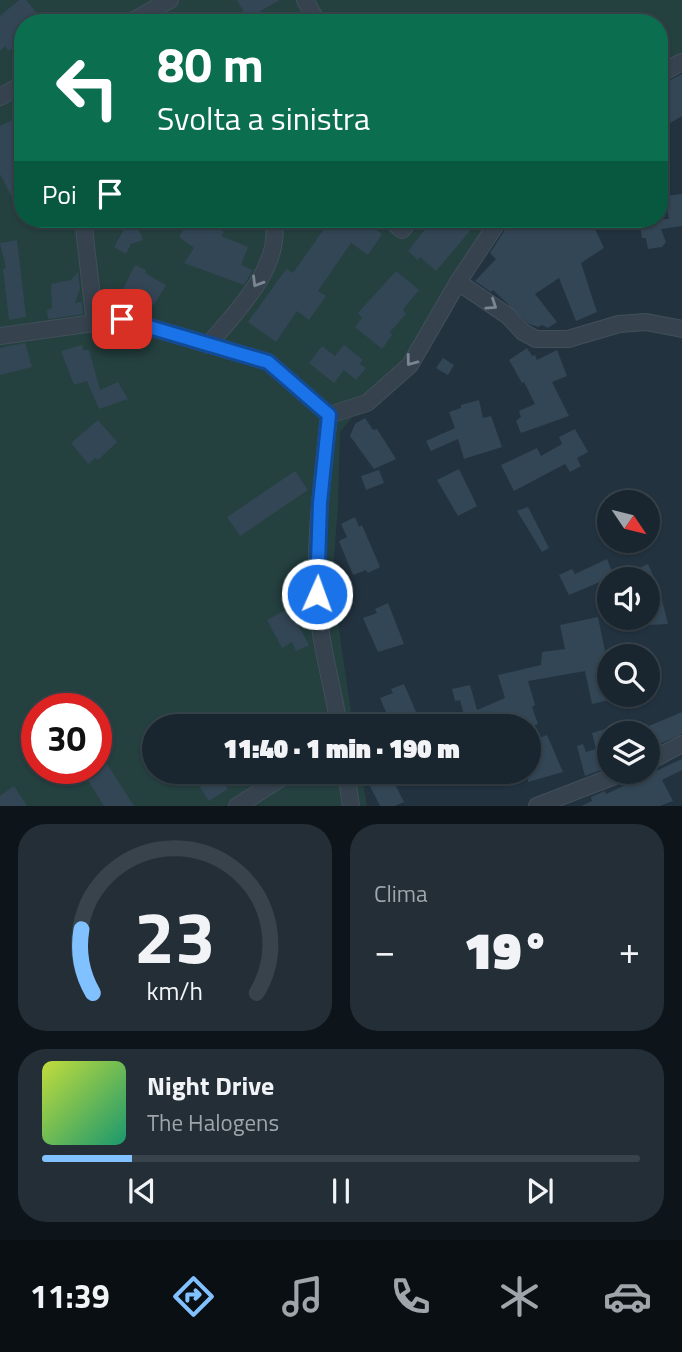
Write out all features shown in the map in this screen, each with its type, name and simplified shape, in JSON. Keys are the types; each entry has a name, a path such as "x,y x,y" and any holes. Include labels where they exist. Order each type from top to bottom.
{"street":[{"path":"146,14 170,0"},
{"path":"84,228 95,324"},
{"path":"208,345 245,302 270,260 275,228"},
{"path":"329,415 367,403 410,365 458,282 494,228"},
{"path":"458,282 536,339 568,339 619,324 646,322 682,329"},
{"path":"0,336 122,319 268,362 329,415"},
{"path":"329,415 320,503 317,594 337,714"},
{"path":"660,756 682,744"},
{"path":"537,806 597,783"},
{"path":"237,806 272,784"},
{"path":"348,784 351,806"}],"green space":[{"path":"0,0 682,0 682,69 668,79 668,14 14,14 14,228 502,228 467,280 449,317 418,361 354,415 340,432 332,581 351,714 142,714 142,784 363,784 367,806 0,806"}],"building":[{"path":"19,0 26,0 38,14 14,14 14,47 9,51 5,46 0,51 0,16"},
{"path":"237,0 280,0 255,14 245,14"},
{"path":"682,74 682,116 668,124 668,81"},
{"path":"14,119 14,201 0,174 0,126"},
{"path":"682,194 682,226 668,228 668,196"},
{"path":"125,228 138,228 143,240 131,244 126,254 114,247"},
{"path":"184,228 218,228 224,232 221,236 248,247 241,265 253,270 244,285 184,263 194,248 179,237"},
{"path":"325,228 373,228 382,234 368,255 351,243 318,291 326,296 309,320 297,311 276,342 248,322 286,269 293,273"},
{"path":"426,228 472,228 436,271 408,251"},
{"path":"506,228 597,228 595,229 604,248 581,263 597,312 576,321 559,278 535,294 557,322 548,328 529,324 493,290 491,292 475,281 496,259 490,253"},
{"path":"640,228 668,228 661,229 666,242 662,247 648,249 646,238 642,238"},
{"path":"17,240 26,317 9,320 3,269 6,268 0,243"},
{"path":"135,265 166,285 154,305 146,301 142,308 124,299 128,291 123,289"},
{"path":"396,271 419,290 403,310 406,314 390,332 392,335 382,349 355,327 362,318 358,313"},
{"path":"78,272 80,289 75,303 82,302 83,314 48,319 47,310 52,308 51,284 71,280"},
{"path":"25,343 32,367 0,375 0,348"},
{"path":"82,345 83,350 89,350 100,390 118,382 128,399 99,409 87,381 74,385 61,351"},
{"path":"344,345 363,360 360,364 366,368 356,380 344,370 334,383 309,363 322,346 335,356"},
{"path":"527,348 537,360 557,350 567,376 552,382 569,416 521,433 516,421 521,417 519,411 535,404 509,360"},
{"path":"443,358 454,365 448,375 436,368"},
{"path":"479,400 483,418 491,416 502,447 464,459 458,439 431,451 426,441 455,428 449,412"},
{"path":"365,418 373,430 377,429 396,459 374,469 350,436 355,424"},
{"path":"98,420 117,442 98,460 95,458 88,464 71,443"},
{"path":"575,429 588,452 577,458 581,466 570,472 565,464 514,491 501,465 537,448 541,456 562,444 559,437"},
{"path":"459,469 477,506 458,516 437,480"},
{"path":"379,470 384,483 366,490 361,476"},
{"path":"295,471 308,490 240,536 227,517"},
{"path":"528,507 549,548 542,552 517,511"},
{"path":"355,517 359,527 362,525 380,567 368,573 366,570 353,575 339,541 347,537 341,524"},
{"path":"607,559 610,567 597,567 597,583 569,595 559,575 572,569 575,574"},
{"path":"660,592 668,624 660,624"},
{"path":"388,603 404,644 378,652 363,618 377,613 375,609"},
{"path":"289,608 309,645 296,651 292,642 282,648 267,620"},
{"path":"597,617 597,630 601,630 604,644 597,644 597,703 592,704 585,671 528,681 535,705 532,707 534,714 464,714 460,700 455,701 452,689 470,685 477,710 505,698 498,675 541,665 542,652 565,649 560,625"},
{"path":"404,684 417,714 387,714 380,698 393,693 391,689"},
{"path":"682,712 682,734 660,744 660,721"},
{"path":"597,732 597,772 585,776 577,746 583,744 586,752 596,749 592,733"},
{"path":"547,735 563,772 541,778 541,737"},
{"path":"682,759 682,770 662,780 673,801 660,806 581,806 592,801 591,797 605,791 606,794 628,784 660,784 660,769"},
{"path":"112,772 134,806 104,806 90,784 112,784"},
{"path":"198,784 225,784 228,789 209,801"},
{"path":"395,784 404,802 395,806 380,806 370,786"},
{"path":"14,786 27,806 0,806 0,796"}],"route":[{"path":"122,319 268,362 329,415 320,503 317,594"}]}
